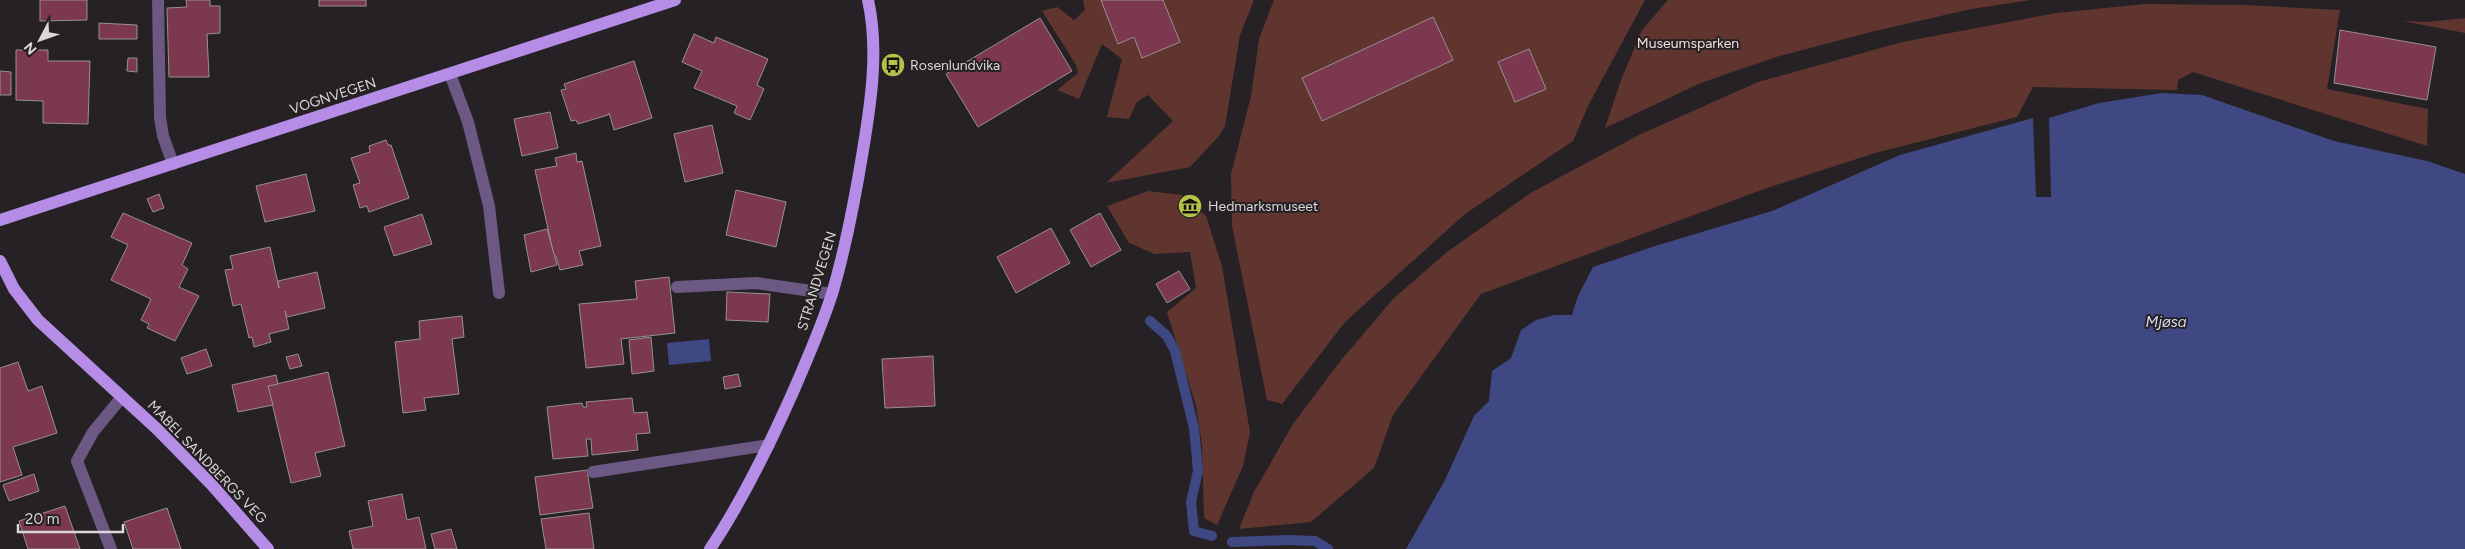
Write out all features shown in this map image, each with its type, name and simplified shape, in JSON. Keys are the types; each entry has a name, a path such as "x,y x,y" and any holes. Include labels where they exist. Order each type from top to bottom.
{"main road":[{"name":"VOGNVEGEN","path":"0,220 675,0"},
{"name":"STRANDVEGEN","path":"710,549 755,473 769,445 811,350 832,294 850,226 870,108 873,59 871,16 868,0"},
{"name":"MABEL SANDBERGS VEG","path":"0,261 14,289 38,320 122,397 212,485 268,549"}],"lane":[{"path":"158,0 160,117 163,136 173,164"},
{"path":"450,74 468,122 489,206 499,293"},
{"path":"677,287 756,283 832,294"},
{"path":"111,549 77,461 93,432 122,397"},
{"path":"593,472 769,445"}],"green space":[{"path":"1083,0 1254,0 1240,35 1225,126 1218,137 1190,167 1106,183 1173,121 1148,95 1137,102 1129,119 1107,117 1122,59 1102,44 1079,99 1057,90 1078,73 1076,65 1042,11 1057,7 1074,20 1085,10"},
{"path":"1274,0 1645,0 1589,104 1573,141 1465,214 1345,322 1282,404 1267,400 1232,226 1231,174 1251,96 1259,39"},
{"name":"Museumsparken","path":"1668,0 2031,0 1971,9 1875,31 1776,57 1701,83 1605,128 1621,80 1642,30"},
{"path":"2144,4 2243,5 2340,10 2327,89 2428,109 2427,146 2193,72 2178,80 2177,90 2033,87 2017,117 1875,153 1764,189 1481,294 1393,415 1374,468 1311,522 1239,529 1254,492 1293,424 1342,359 1393,299 1447,252 1532,192 1639,135 1758,82 1902,42 2056,13"},
{"path":"2465,18 2465,33 2403,21 2427,22"},
{"path":"1148,191 1182,195 1206,216 1222,266 1250,432 1243,466 1217,525 1204,518 1202,445 1196,406 1167,312 1196,288 1190,252 1155,254 1129,243 1107,206"}],"water":[{"name":"Mjøsa","path":"2162,93 2202,95 2334,141 2427,161 2465,174 2465,549 1406,549 1445,480 1474,416 1489,401 1492,371 1511,358 1521,330 1536,320 1554,315 1572,315 1578,296 1593,267 1655,246 1772,211 1900,155 2033,118 2049,118 2099,103"},
{"path":"709,339 711,361 669,365 667,343"}],"pier":[{"path":"2033,118 2049,118 2051,197 2036,197"}],"building":[{"path":"40,0 87,0 87,20 40,21"},
{"path":"186,0 210,0 210,6 220,6 220,33 207,34 209,77 169,77 167,8 187,7"},
{"path":"319,0 366,0 366,6 319,6"},
{"path":"1101,0 1163,0 1180,42 1142,58 1134,37 1118,44"},
{"path":"1433,17 1453,60 1322,121 1302,78"},
{"path":"1040,18 1072,71 978,127 946,74"},
{"path":"99,23 137,25 137,39 99,39"},
{"path":"2340,30 2436,47 2427,100 2334,83"},
{"path":"694,34 714,43 716,37 768,59 757,85 764,89 750,120 734,113 737,106 694,88 702,71 682,62"},
{"path":"1529,49 1546,89 1515,102 1498,62"},
{"path":"16,50 48,50 48,61 90,61 88,124 43,123 43,101 16,100"},
{"path":"128,58 137,58 137,72 127,71"},
{"path":"634,61 652,118 614,130 609,113 608,115 578,124 576,120 571,121 561,90 566,89 564,84"},
{"path":"0,71 11,72 11,95 0,95"},
{"path":"550,112 558,148 522,156 514,119"},
{"path":"712,125 723,173 685,182 674,134"},
{"path":"386,140 388,145 391,145 409,198 369,212 367,206 360,208 353,185 360,183 351,158 370,152 369,146"},
{"path":"576,153 577,162 582,161 601,246 579,251 583,265 560,270 556,256 554,256 535,170 557,166 555,158"},
{"path":"306,174 315,211 265,222 256,186"},
{"path":"736,190 786,202 776,247 726,235"},
{"path":"159,194 164,208 153,212 147,199"},
{"path":"123,213 192,243 182,265 188,269 179,287 199,296 175,341 147,328 149,324 141,320 151,299 111,280 128,245 111,237"},
{"path":"1100,213 1121,250 1091,267 1070,230"},
{"path":"422,214 432,244 394,256 384,227"},
{"path":"1051,228 1070,263 1016,293 997,257"},
{"path":"547,229 557,265 531,272 524,235"},
{"path":"270,247 279,288 278,281 317,272 325,308 287,317 285,311 289,329 269,334 271,342 254,347 252,337 249,338 241,304 233,306 225,270 233,269 230,256"},
{"path":"1179,271 1190,289 1167,303 1156,284"},
{"path":"669,277 675,333 621,339 624,364 586,368 579,304 637,299 635,281"},
{"path":"727,292 770,294 768,322 726,320"},
{"path":"462,316 464,337 452,339 459,394 424,398 426,410 403,413 395,342 420,339 419,321"},
{"path":"651,337 654,371 632,374 629,340"},
{"path":"206,349 212,366 187,374 181,358"},
{"path":"298,354 302,366 290,369 286,357"},
{"path":"933,356 935,406 885,408 882,359"},
{"path":"18,362 28,391 42,386 57,433 13,447 22,475 0,482 0,368"},
{"path":"328,372 345,446 315,453 321,476 291,483 268,386"},
{"path":"738,374 741,386 725,389 723,377"},
{"path":"276,375 278,384 268,386 273,405 238,412 232,385"},
{"path":"632,398 634,413 647,412 650,433 636,434 638,450 592,455 591,439 586,439 588,456 553,459 547,407 582,403 583,407 587,407 586,402"},
{"path":"587,470 593,508 540,515 535,477"},
{"path":"34,474 39,491 9,501 3,485"},
{"path":"402,494 407,520 419,517 426,549 353,549 349,531 373,526 368,501"},
{"path":"65,506 80,549 28,549 19,521"},
{"path":"167,508 181,549 133,549 124,522"},
{"path":"589,513 594,549 546,549 541,519"},
{"path":"451,529 457,549 435,549 431,534"}],"waterway":[{"path":"1150,321 1167,336 1175,351 1194,428 1198,471 1191,502 1194,531 1212,536"},
{"path":"1232,542 1315,541 1328,549"}],"place":[{"name":"Rosenlundvika","path":"893,65"},
{"name":"Hedmarksmuseet","path":"1190,206"}]}
